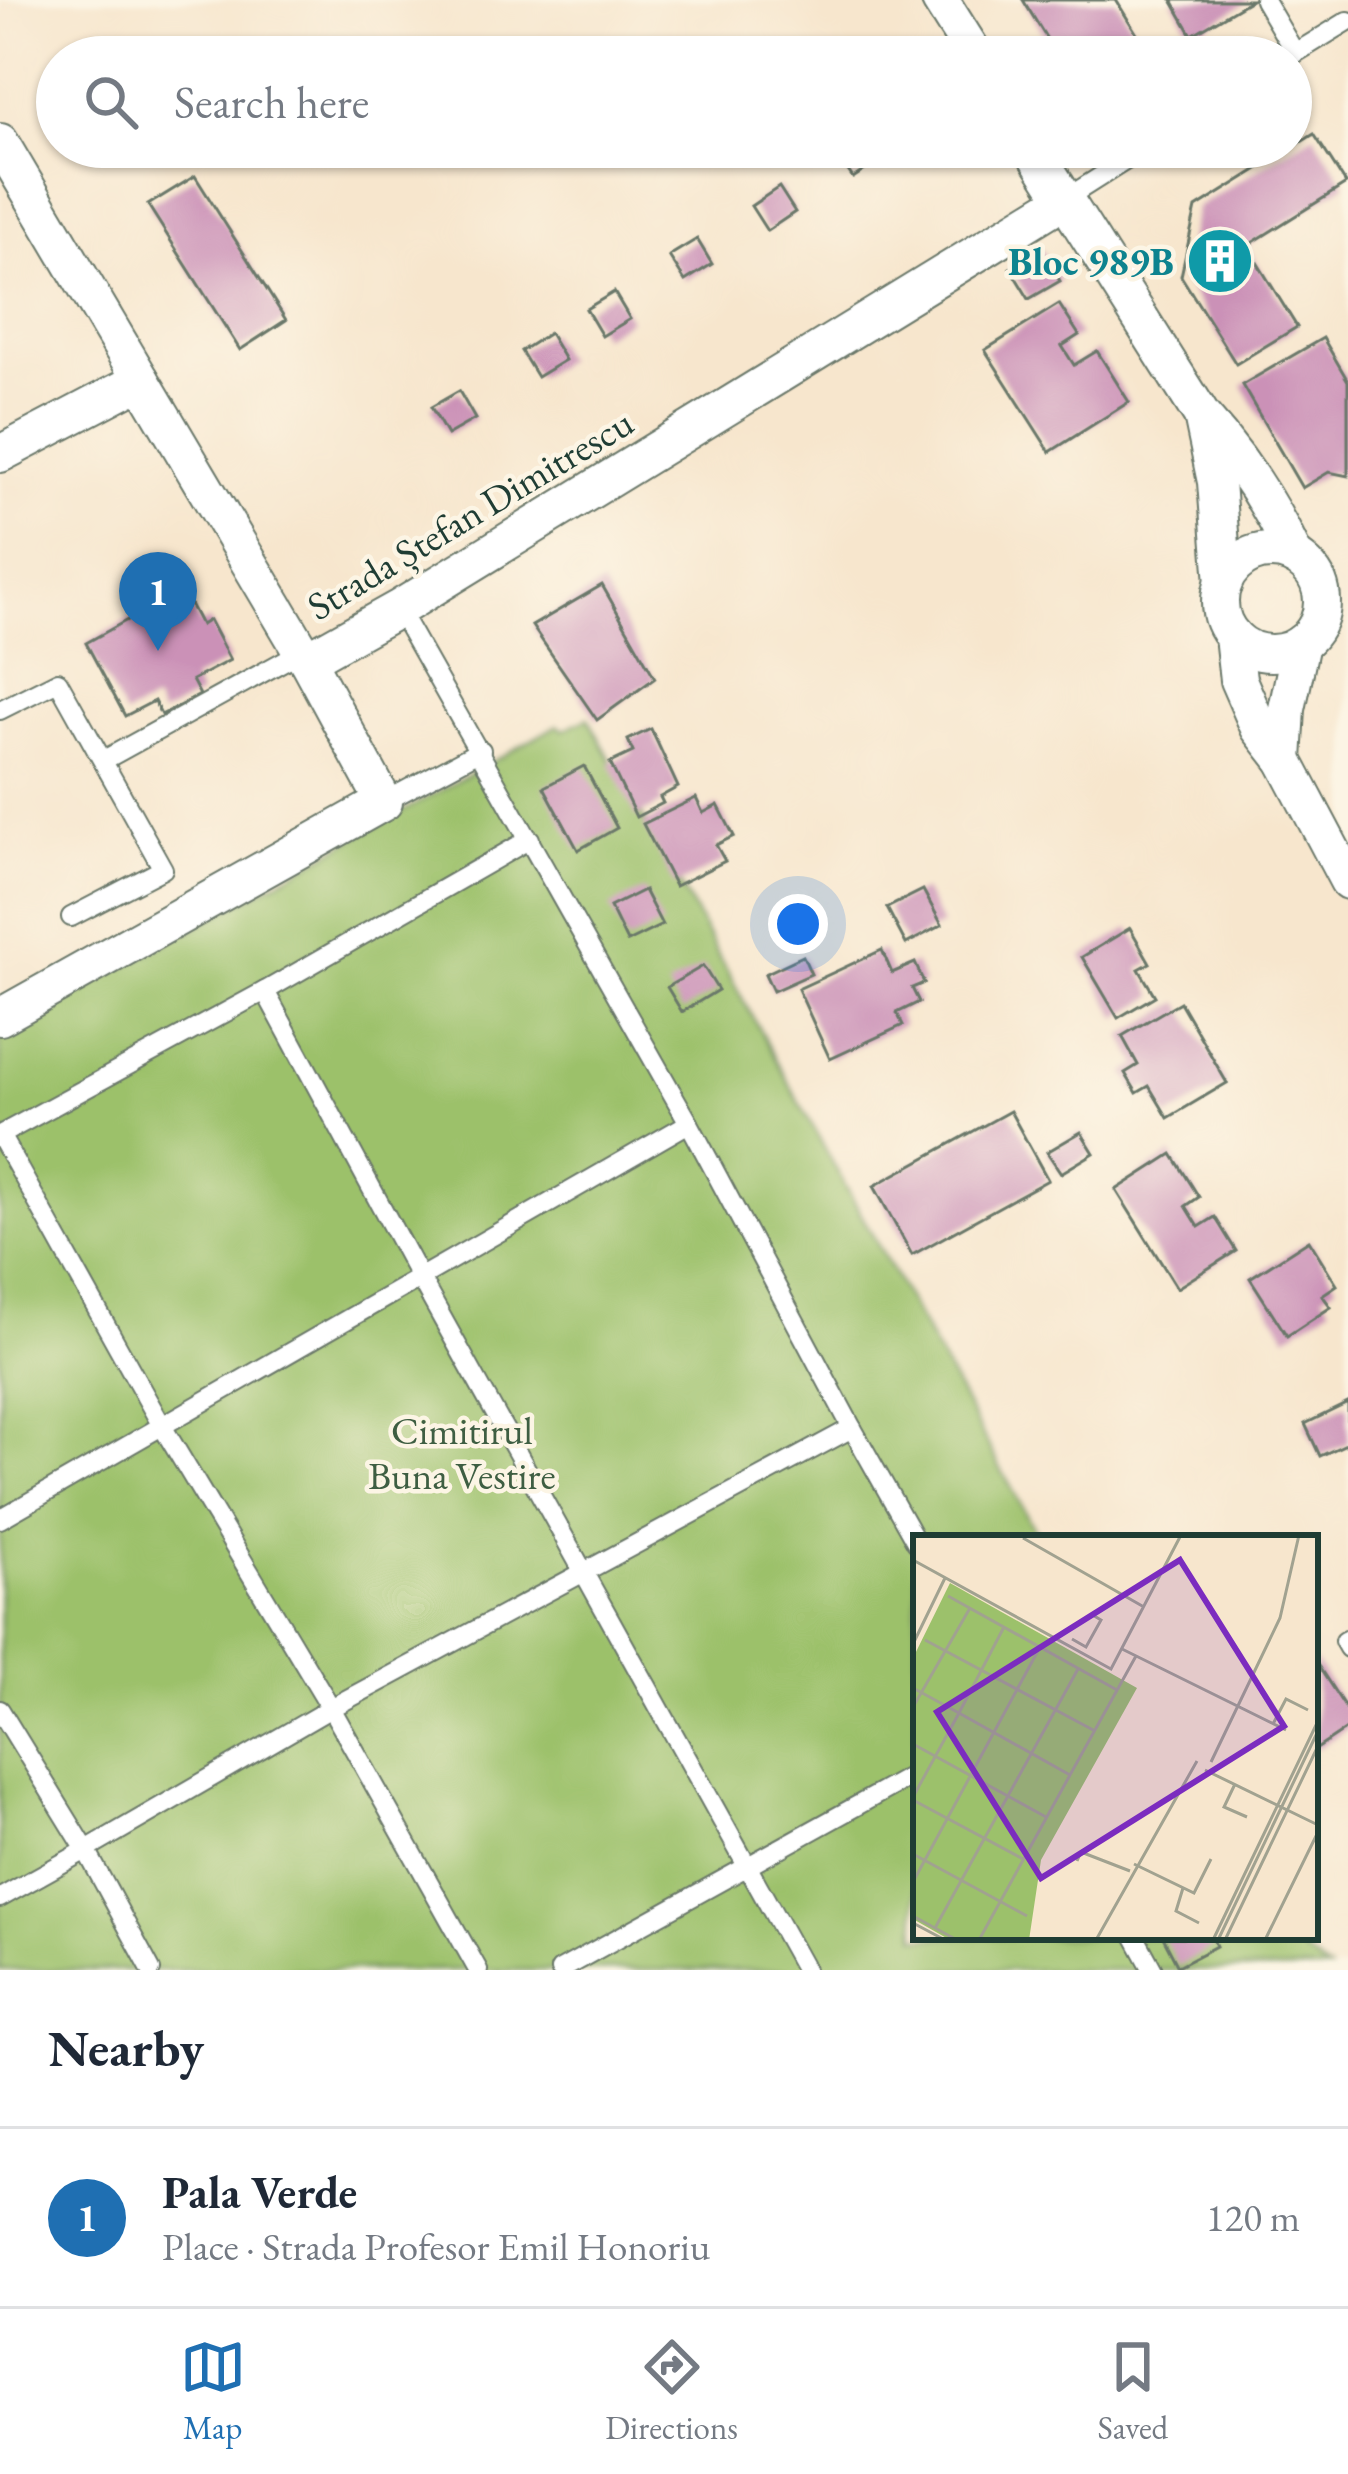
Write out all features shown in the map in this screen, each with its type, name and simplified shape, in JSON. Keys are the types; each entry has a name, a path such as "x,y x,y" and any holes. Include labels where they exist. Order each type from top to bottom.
{"street":[{"path":"940,0 963,36"},
{"path":"0,142 305,656"},
{"path":"1045,168 1202,416 1320,570 1323,621 1287,709 1284,760"},
{"name":"Strada Ștefan Dimitrescu","path":"384,802 305,656 398,608 1065,199"},
{"path":"0,454 141,380"},
{"path":"1202,416 1216,482 1224,583 1221,611 1234,636 1238,680 1258,728 1284,760 1348,881"},
{"path":"1224,583 1231,570 1254,554 1282,552 1320,570"},
{"path":"1234,636 1258,651 1273,652 1323,621"},
{"path":"0,1017 384,802"}],"lane":[{"path":"1264,0 1282,36"},
{"path":"1312,43 1348,21"},
{"path":"1065,199 1114,168"},
{"path":"398,608 689,1123 913,1536"},
{"path":"104,760 305,656"},
{"path":"0,710 58,681 164,869 71,916"},
{"path":"384,802 481,750"},
{"path":"478,1970 331,1708 161,1426 0,1135 265,991 530,838"},
{"path":"265,991 805,1970"},
{"path":"0,1519 689,1123"},
{"path":"0,1898 331,1708 852,1428"},
{"path":"1348,1639 1344,1641 1348,1648"},
{"path":"0,1710 86,1850 151,1970"},
{"path":"560,1970 913,1775"},
{"path":"1137,1940 1154,1970"}],"green space":[{"name":"Cimitirul Buna Vestire","path":"588,718 1037,1535 913,1535 913,1940 1286,1940 1328,1970 0,1970 0,1036 558,725 563,730"}],"building":[{"path":"1023,0 1116,0 1138,36 1045,36"},
{"path":"1172,0 1251,0 1192,35"},
{"name":"Bloc 989B","path":"1312,135 1346,184 1247,246 1297,327 1236,364 1181,276 1196,208 1260,168 1312,168"},
{"path":"846,168 868,168 853,178"},
{"path":"195,176 286,320 240,350 148,205"},
{"path":"779,187 795,212 767,231 751,206"},
{"path":"697,239 712,264 685,281 669,256"},
{"path":"1042,250 1060,281 1029,299 1010,268"},
{"path":"614,292 630,319 602,336 586,309"},
{"path":"1059,304 1079,335 1062,346 1074,365 1097,351 1129,402 1050,452 985,350"},
{"path":"549,333 565,360 537,377 521,351"},
{"path":"1323,338 1348,381 1348,476 1329,472 1302,488 1242,385"},
{"path":"459,391 475,419 447,435 431,407"},
{"path":"163,583 177,608 189,602 201,625 209,620 230,660 192,680 200,695 161,715 154,701 125,716 86,643 140,613 133,599"},
{"path":"602,585 655,678 597,720 532,626"},
{"path":"651,729 678,787 660,797 663,803 636,817 610,763 633,752 628,740"},
{"path":"584,766 617,828 578,850 544,787"},
{"path":"696,798 703,813 718,805 734,836 716,845 725,861 675,886 643,824"},
{"path":"644,890 662,925 627,942 610,907"},
{"path":"923,890 942,925 906,944 887,908"},
{"path":"1130,928 1150,963 1139,969 1155,996 1118,1018 1082,957"},
{"path":"882,950 892,973 915,963 924,983 912,988 919,1002 897,1013 903,1025 830,1059 798,989"},
{"path":"803,956 811,974 773,991 765,974"},
{"path":"703,966 718,990 682,1012 667,987"},
{"path":"1180,1002 1227,1083 1168,1118 1149,1086 1137,1093 1125,1073 1138,1065 1122,1036"},
{"path":"1010,1111 1048,1180 912,1255 874,1186"},
{"path":"1081,1132 1094,1153 1061,1173 1047,1152"},
{"path":"1172,1154 1199,1197 1186,1206 1199,1227 1215,1217 1236,1251 1177,1288 1116,1190"},
{"path":"1309,1240 1337,1285 1322,1295 1331,1307 1287,1336 1250,1278"},
{"path":"1348,1403 1348,1443 1320,1456 1305,1424"},
{"path":"1318,1666 1348,1712 1348,1728 1318,1748"},
{"path":"1165,1940 1213,1940 1216,1946 1178,1966"}],"place":[{"name":"Bloc 989B","path":"1220,261"},
{"name":"Pala Verde","path":"158,651"}]}
